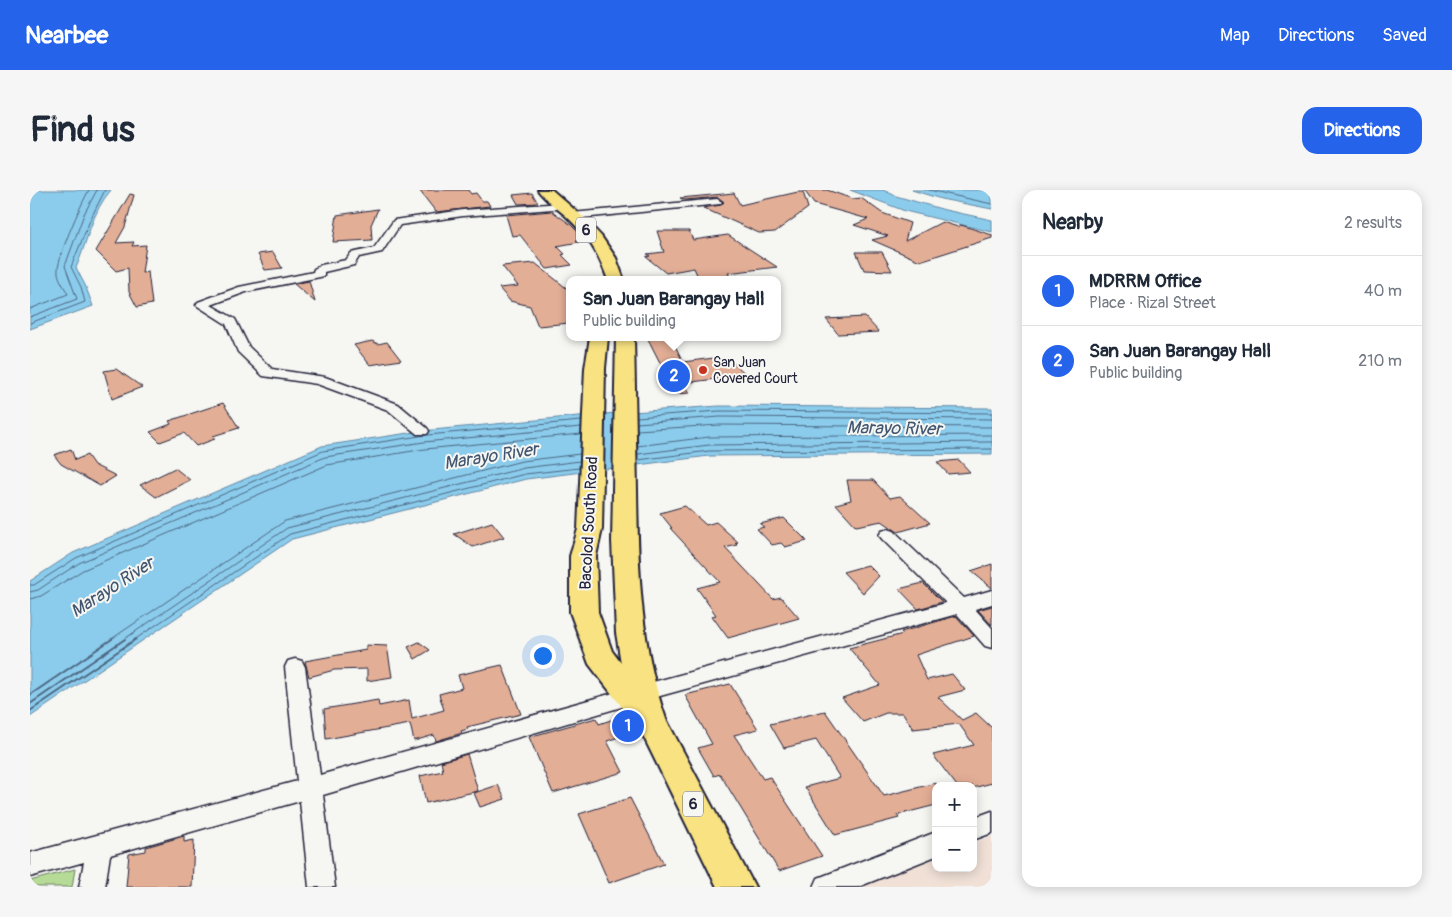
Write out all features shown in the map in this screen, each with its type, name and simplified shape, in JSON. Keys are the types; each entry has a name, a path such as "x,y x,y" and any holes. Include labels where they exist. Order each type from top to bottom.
{"highway":[{"name":"6","path":"544,190 600,245 608,258 615,276"},
{"name":"Bacolod South Road","path":"598,341 595,368 590,529 584,556 584,612 599,656 642,703"},
{"name":"Bacolod South Road","path":"625,341 625,540 630,633 642,703"},
{"name":"6","path":"642,703 736,887"}],"street":[{"path":"422,431 393,407 320,380 268,372 243,349 231,322 202,305 243,289 320,274 318,271 325,267 350,263 355,255 378,250 397,222 463,213 567,211 717,202"},
{"path":"888,535 961,606 992,641"},
{"path":"30,865 310,788 642,703 992,597"},
{"path":"295,667 322,887"},
{"path":"977,828 992,822"},
{"path":"92,887 99,846"},
{"path":"827,887 932,846"}],"shaded area":[{"path":"992,836 992,887 859,887 932,860 932,872 977,872 977,842"}],"green space":[{"path":"75,869 72,887 30,887 30,881"}],"water":[{"path":"30,190 111,190 104,198 94,217 76,268 93,306 30,329"},
{"path":"850,190 883,190 896,196 945,210 992,220 992,232 905,211"},
{"path":"912,190 992,190 992,209 941,199"},
{"name":"Marayo River","path":"719,406 992,408 992,454 709,456 526,479 292,539 30,717 30,581 73,553 322,446 422,431 589,415"}],"building":[{"path":"419,190 468,190 471,194 476,193 482,201 487,201 490,206 436,212"},
{"path":"804,190 827,190 853,199 861,198 882,213 910,223 905,241 942,222 958,227 961,225 992,235 992,238 920,261 872,240 888,236 854,225 868,219 814,204"},
{"path":"803,192 808,208 775,232 759,233 703,208 721,205 724,202 718,197 685,200 680,198 734,193 740,205"},
{"path":"532,193 538,203 518,204 513,195"},
{"path":"130,194 134,195 125,227 116,243 134,242 132,246 146,245 142,273 148,272 152,304 137,307 129,292 128,268 116,271 96,251"},
{"path":"378,209 371,225 372,240 333,242 337,215"},
{"path":"552,211 570,224 584,238 576,240 579,242 557,246 565,254 562,255 572,265 547,269 520,235 512,236 506,215"},
{"path":"657,231 689,231 693,240 728,235 777,267 728,273 730,276 698,276 694,268 666,273 646,257 650,256 647,254 664,252"},
{"path":"273,252 282,268 265,270 258,254"},
{"path":"856,252 882,252 892,271 864,270"},
{"path":"535,263 566,288 566,323 538,326 530,306 510,301 499,288 518,286 502,266"},
{"path":"309,281 315,302 294,284"},
{"path":"865,317 879,332 838,334 826,319"},
{"path":"372,341 378,344 387,342 401,360 370,365 354,345"},
{"path":"649,341 673,341 683,362 714,358 717,361 730,360 747,375 684,383 690,393 676,394"},
{"path":"116,369 142,387 112,399 104,371"},
{"path":"223,403 239,428 213,436 215,439 196,446 184,433 160,442 150,432 171,424 169,421"},
{"path":"71,449 75,460 87,455 94,465 116,476 100,486 61,464 54,455"},
{"path":"959,460 970,472 948,474 937,462"},
{"path":"175,468 190,480 156,497 140,485"},
{"path":"847,480 873,480 890,498 900,496 930,523 898,532 882,521 856,526 836,504 851,500"},
{"path":"685,506 706,525 716,522 738,542 735,543 737,545 725,548 773,599 781,597 799,618 728,638 712,616 716,615 697,588 720,582 670,528 672,528 660,513"},
{"path":"784,518 807,541 785,547 781,543 772,545 757,529 764,527 760,524"},
{"path":"492,522 504,537 473,547 454,534"},
{"path":"992,564 992,588 971,571"},
{"path":"868,565 879,576 863,593 843,572"},
{"path":"923,583 942,602 918,609 899,589"},
{"path":"992,606 992,625 978,610"},
{"path":"956,616 974,636 916,655 927,680 952,674 965,690 938,697 962,720 976,713 992,728 992,783 977,787 977,782 954,782 933,755 974,745 959,724 913,729 903,713 886,713 863,722 842,698 880,685 849,648 903,634 901,632"},
{"path":"419,642 430,650 415,659 408,647"},
{"path":"366,645 387,646 392,677 367,681 367,669 334,670 309,677 305,661 366,650"},
{"path":"502,665 521,714 467,727 468,729 461,731 462,733 436,741 434,735 414,741 410,724 326,739 324,709 378,700 379,706 409,700 412,719 444,710 439,694 462,688 458,675"},
{"path":"730,684 758,729 734,735 763,779 770,777 822,856 779,871 720,774 714,776 698,748 712,744 685,695"},
{"path":"825,711 884,796 932,784 932,806 897,815 899,818 835,835 805,787 840,778 816,740 784,748 770,724"},
{"path":"626,715 635,723 639,730 607,741 623,772 553,793 529,737 596,718 599,724"},
{"path":"467,754 478,791 426,803 420,776 443,771 441,762"},
{"path":"498,785 505,799 480,807 474,793"},
{"path":"630,798 664,864 609,883 579,814"},
{"path":"184,836 184,842 194,840 192,887 126,887 129,854 146,851 146,847"}],"place":[{"name":"San Juan Covered Court","path":"703,370"},
{"name":"San Juan Barangay Hall","path":"674,376"},
{"name":"MDRRM Office","path":"628,726"}]}
